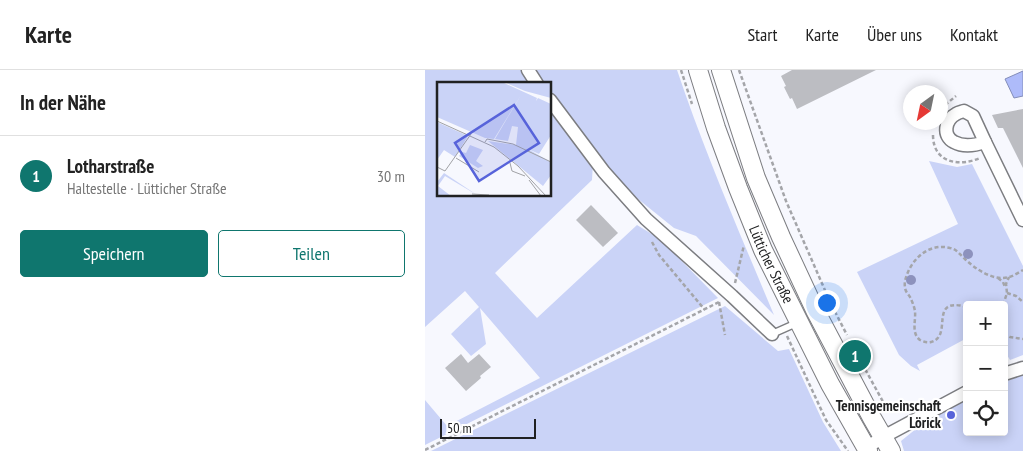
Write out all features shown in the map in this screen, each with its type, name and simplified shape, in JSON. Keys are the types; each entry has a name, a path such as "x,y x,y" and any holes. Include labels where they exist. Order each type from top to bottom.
{"main road":[{"name":"Lütticher Straße","path":"698,70 716,128 763,250 830,384 867,450"},
{"name":"Lütticher Straße","path":"721,70 756,178 781,238 819,318 887,444"}],"street":[{"path":"528,70 536,82"},
{"path":"551,101 604,172 646,219 772,334"},
{"path":"985,142 1023,220"},
{"path":"1008,376 1023,368"},
{"path":"867,450 887,444 963,395"}],"lane":[{"path":"772,334 799,322"}],"path":[{"path":"739,70 786,201 831,304 849,339"},
{"path":"948,103 956,96"},
{"path":"937,151 945,158 955,162 964,163 974,160"},
{"path":"646,219 649,237 659,255 705,310"},
{"path":"732,296 745,242"},
{"path":"963,306 954,305 948,307 942,316 942,333 934,341 925,342 917,337 915,333 915,309 904,284 908,271 917,257 923,252 931,248 953,248 979,271 997,277 1009,277 1023,270"},
{"path":"997,277 1006,288 1007,293 1004,301"},
{"path":"1006,288 1009,277"},
{"path":"1007,293 1016,296 1023,302"},
{"path":"425,450 719,302 725,335"},
{"path":"1008,336 1023,339"},
{"path":"857,355 887,409"}],"shaded area":[{"path":"425,70 524,70 532,82 437,82 437,196 551,196 551,107 593,162 592,180 495,273 537,318 637,225 660,239 718,298 425,445 425,400 447,426 540,378 480,308 486,344 471,356 451,334 479,307 465,291 425,327"},
{"path":"531,70 677,70 711,163 774,315 696,236 674,228 612,178 551,98 551,82 539,82"},
{"path":"929,161 957,167 972,164 1023,266 1023,355 1010,360 1008,357 1008,301 963,301 963,340 917,365 920,371 899,355 857,272 958,224"},
{"path":"725,306 778,351 789,349 823,422 841,451 431,451"},
{"name":"Tennisgemeinschaft Lörick","path":"1023,375 1023,451 904,451 901,441 927,420 963,401 963,436 1008,436 1008,381"}],"water":[{"path":"1023,71 1023,96 1014,98 1005,79"}],"building":[{"path":"792,70 876,70 797,109 784,87 786,86 781,76"},
{"path":"1023,109 1023,168 1003,128 998,128 992,115"},
{"path":"591,205 618,233 603,247 576,220"},
{"path":"461,354 468,363 479,354 491,367 466,391 445,368"}],"place":[{"name":"Lotharstraße","path":"855,356"},
{"name":"Tennisgemeinschaft Lörick","path":"951,415"}]}
